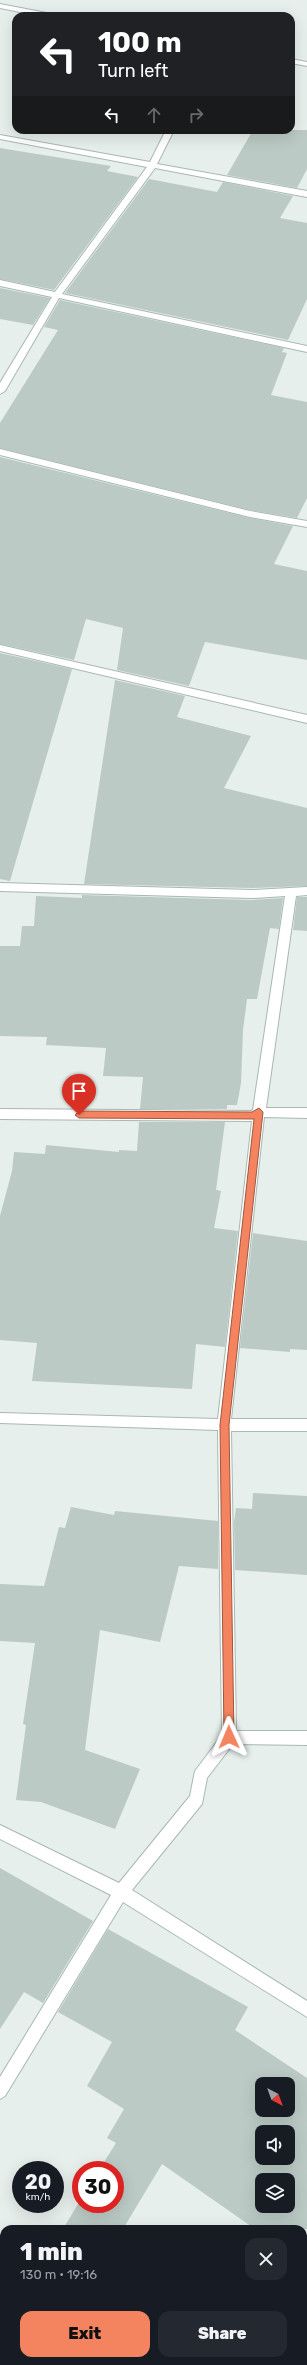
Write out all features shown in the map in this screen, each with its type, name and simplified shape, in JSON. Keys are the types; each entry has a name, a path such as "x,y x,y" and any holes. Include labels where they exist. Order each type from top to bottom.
{"street":[{"path":"0,6 31,12"},
{"path":"295,62 307,64"},
{"path":"0,391 56,296 152,166 168,134"},
{"path":"0,137 307,194"},
{"path":"0,283 307,349"},
{"path":"0,452 250,514 307,524"},
{"path":"0,648 307,719"},
{"path":"0,887 252,894 307,891"},
{"path":"0,2091 122,1892 197,1799 200,1776 229,1737 224,1425 259,1112 291,892"},
{"path":"0,1114 253,1116 259,1112 307,1113"},
{"path":"0,1418 224,1425 307,1425"},
{"path":"229,1737 307,1738"},
{"path":"0,1832 122,1892 307,2010"}],"building":[{"path":"295,130 307,130 307,169 297,188 227,175 251,134 295,134"},
{"path":"0,148 111,166 107,171 138,177 54,290 0,279"},
{"path":"149,179 217,192 223,182 293,196 280,218 307,223 307,299 288,340 65,293"},
{"path":"0,288 50,298 33,325 0,319"},
{"path":"60,300 284,348 282,352 287,353 271,395 307,402 307,498 297,518 250,510 0,448 0,423 58,330 44,327"},
{"path":"0,457 250,518 293,526 274,564 307,571 307,660 205,642 189,686 117,670 123,628 86,619 74,660 0,644"},
{"path":"0,653 72,669 10,881 0,879"},
{"path":"115,680 185,696 177,717 251,736 224,788 307,808 307,886 252,888 84,884"},
{"path":"82,895 252,900 283,898 279,929 270,928 257,999 247,999 243,1030 241,1083 237,1105 227,1105 227,1109 140,1109 143,1077 103,1076 106,1048 46,1045 47,1037 0,1036 0,946 20,946 22,926 34,926 36,896 82,898"},
{"path":"297,897 307,897 307,931 293,930"},
{"path":"139,1122 225,1122 216,1190 221,1191 214,1228 238,1231 225,1347 196,1344 192,1389 32,1381 37,1343 0,1340 0,1216 12,1171 14,1152 45,1154 46,1145 119,1152 119,1150 137,1151"},
{"path":"253,1233 307,1241 307,1350 290,1349 290,1352 240,1348"},
{"path":"253,1493 307,1496 307,1575 235,1570 234,1522 236,1508 252,1509"},
{"path":"71,1507 114,1515 115,1511 218,1521 218,1569 179,1566 160,1642 100,1630 85,1750 140,1769 115,1829 41,1802 16,1800 26,1725 23,1724 35,1643 0,1641 0,1584 44,1586 59,1527 65,1528"},
{"path":"0,1868 93,1921 43,2003 24,1992 0,2029"},
{"path":"108,1929 248,2007 235,2030 307,2078 307,2225 249,2225 162,2164 125,2225 65,2225 73,2213 124,2213 124,2161 105,2161 116,2143 107,2138 124,2109 87,2086 112,2042 58,2012"}],"route":[{"path":"79,1115 253,1116 259,1112 224,1425 229,1737"}]}
